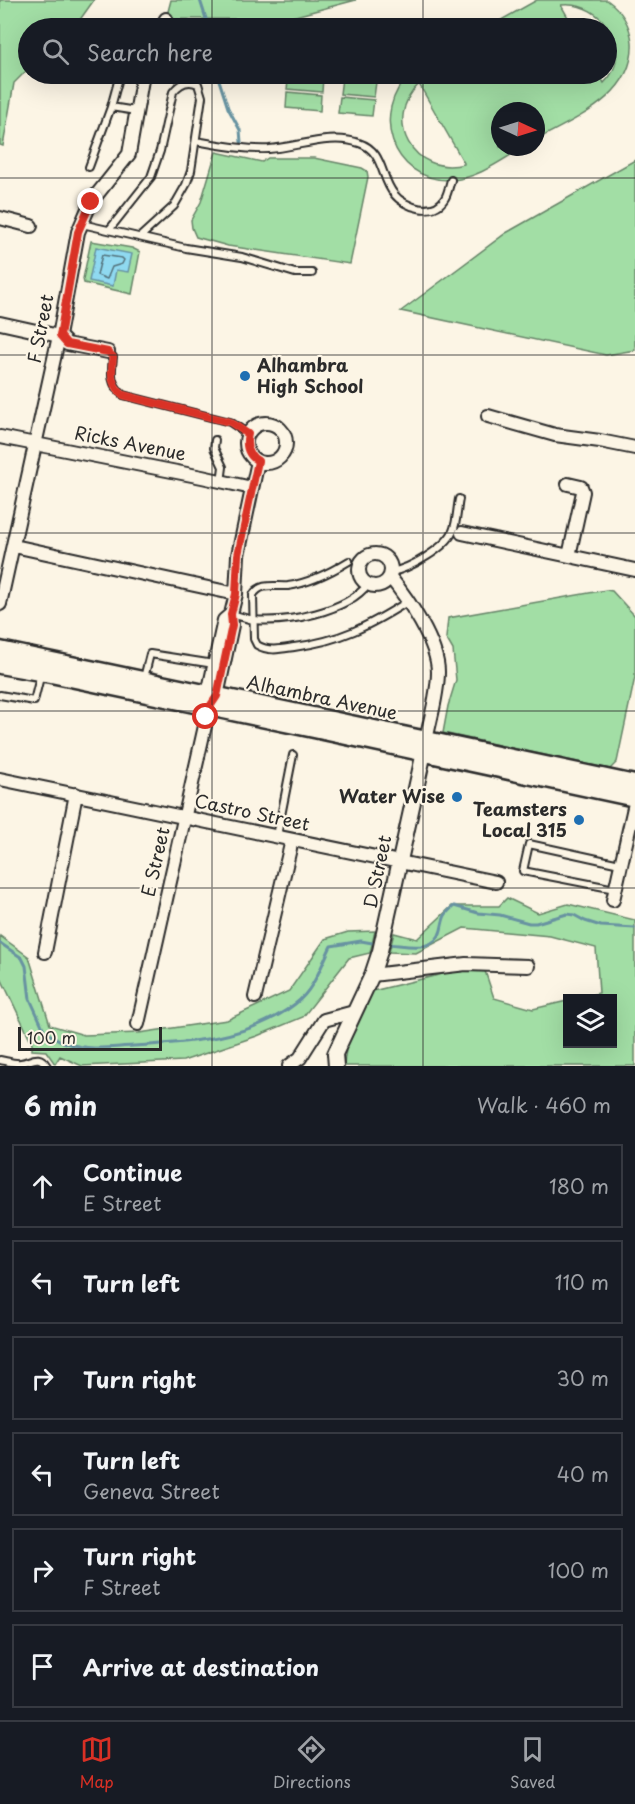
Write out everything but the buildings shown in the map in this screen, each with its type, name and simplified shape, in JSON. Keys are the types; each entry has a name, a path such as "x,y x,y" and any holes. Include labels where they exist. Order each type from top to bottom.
{"main road":[{"name":"Alhambra Avenue","path":"0,650 144,681 211,699 425,747 635,798"},
{"name":"Alhambra Avenue","path":"0,665 211,699"},
{"name":"Alhambra Avenue","path":"425,747 635,784"}],"street":[{"name":"F Street","path":"0,604 5,560 14,546 34,444 60,336 78,232 91,202 129,154 141,84"},
{"path":"0,218 30,226"},
{"path":"0,323 60,336 67,344 108,352"},
{"path":"488,416 555,435 635,448"},
{"path":"267,423 278,427 285,437 285,447 280,457 270,462 258,461 248,450 246,440 248,434 256,426 267,423"},
{"name":"Ricks Avenue","path":"0,437 252,488"},
{"name":"E Street","path":"138,1024 219,665 224,620 231,614 236,594 238,555 258,461"},
{"path":"568,484 581,487 583,492 569,556"},
{"path":"457,532 635,570"},
{"path":"14,546 236,594"},
{"path":"391,575 387,582 378,586 363,581 359,571 366,557 381,555 389,562 391,575 426,634 435,657 438,671 425,747"},
{"name":"D Street","path":"336,1066 335,1054 372,975 380,951 425,747"},
{"name":"Castro Street","path":"0,778 496,882"},
{"path":"45,952 76,794"},
{"path":"614,894 635,803"},
{"path":"255,997 292,840"},
{"path":"372,975 466,964 528,966"},
{"path":"289,1066 300,1058 324,1020 354,1012"}],"lane":[{"path":"89,167 117,84"},
{"path":"109,230 151,177 160,152 173,92 181,84"},
{"path":"140,237 174,206 186,185 191,171 202,97 198,84"},
{"path":"111,107 137,111"},
{"path":"196,141 251,149 294,147 338,138 361,143 375,153 381,162 395,195 412,207 421,209 429,209 445,198 451,180"},
{"path":"81,224 186,248 242,257 295,273 312,273"},
{"path":"108,352 113,357 111,380 123,395 230,422 248,434"},
{"path":"215,440 214,448 223,467 221,482"},
{"path":"391,575 435,550 457,532 459,499"},
{"path":"349,561 319,577 289,586 266,586 257,590 253,596 254,639 257,645 271,650 311,645 341,638 365,627 407,602"},
{"path":"231,614 254,620 300,617 343,604 362,592 368,584"},
{"path":"144,681 150,654 219,665"},
{"path":"0,695 34,701 41,672"},
{"path":"277,837 293,755"},
{"path":"614,894 523,871 529,844 620,864"},
{"path":"0,1060 19,1065 38,1058 44,1060 47,1066"}],"green space":[{"path":"0,0 94,0 81,18 18,18 18,79 14,83 3,146 0,145"},
{"path":"171,0 356,0 288,18 166,18"},
{"path":"537,0 607,0 621,13 632,42 630,61 624,77 613,91 584,114 545,135 545,102 491,102 491,156 509,156 479,173 459,179 429,177 413,169 401,156 393,141 389,124 391,107 402,84 419,84 617,84 617,18 599,18 590,11 576,6 561,5 568,18 505,18","holes":["419,84 464,163 446,166 430,162 418,154 408,142 403,114 408,98"]},
{"path":"288,84 323,84 322,92 287,89"},
{"path":"341,84 376,84 374,97 340,94"},
{"path":"287,92 321,95 320,111 286,108"},
{"path":"340,97 374,100 372,116 338,113"},
{"path":"216,152 262,162 268,158 314,158 367,171 368,177 350,264 228,246 196,237 191,220 201,202"},
{"path":"635,160 635,350 606,355 401,311 506,233"},
{"path":"91,241 132,248 140,252 132,294 84,283"},
{"path":"606,590 612,591 635,616 635,677 617,762 610,769 443,733 456,680 453,650 446,638 448,618"},
{"path":"507,898 538,913 568,904 635,920 635,1066 344,1066 350,1036 373,991 467,968 484,968 494,998 533,1009 563,1002 563,1048 617,1048 617,994 595,994 599,993 596,948 550,936 464,928 416,953 389,952 394,933 417,939 452,906 499,906"},
{"path":"375,931 370,953 349,958 303,1017 257,1036 183,1061 82,1066 60,1056 55,1064 46,1051 32,1050 32,1043 0,976 0,936 29,957 50,1025 84,1035 139,1033 227,1020 289,991 325,939 348,932"}],"water":[{"path":"96,247 132,254 128,272 116,270 113,286 89,281"}],"waterway":[{"path":"200,0 206,18"},
{"path":"220,84 228,108 240,130 241,142"},
{"path":"385,944 418,946 432,943 438,938 446,914 454,906 529,923 567,914 601,926 635,928"},
{"path":"0,943 22,958 26,966 30,999 45,1032 69,1044 101,1048 197,1041 258,1025 277,1016 302,998 316,977 331,946 361,941 378,944"}],"place":[{"name":"Alhambra High School","path":"245,376"},
{"name":"Water Wise","path":"457,797"},
{"name":"Teamsters Local 315","path":"579,820"}],"route":[{"path":"91,202 78,232 60,336 67,344 108,352 113,357 111,380 123,395 230,422 248,434 246,440 249,454 258,461 238,555 236,594 231,614 232,625 217,696 206,717"}]}
